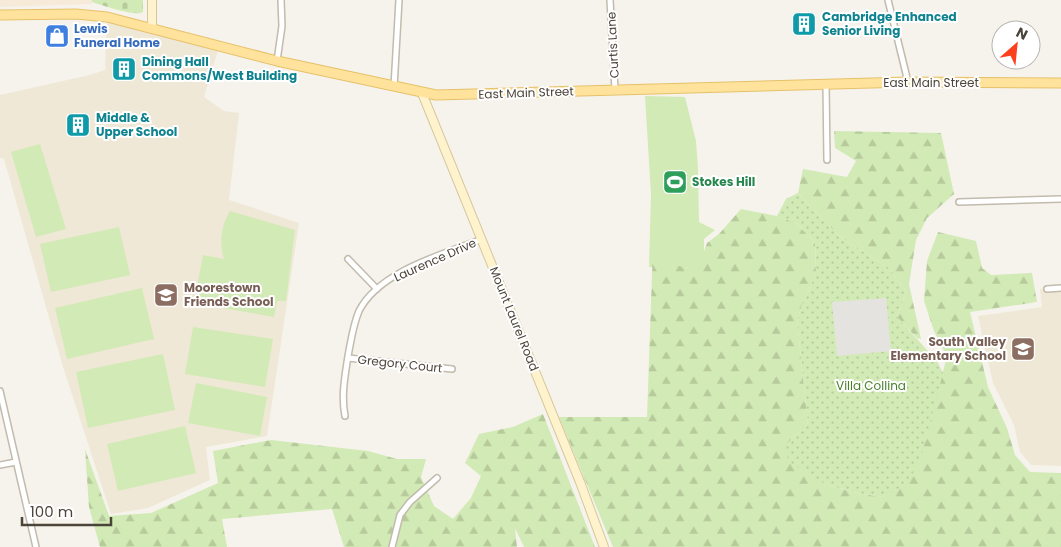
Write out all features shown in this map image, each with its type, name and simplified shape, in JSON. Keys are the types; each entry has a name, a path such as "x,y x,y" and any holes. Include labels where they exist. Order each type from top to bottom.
{"main road":[{"path":"152,0 152,28"},
{"name":"East Main Street","path":"0,15 93,15 152,28 277,61 422,93 453,95 908,82 1061,83"},
{"name":"Mount Laurel Road","path":"422,93 580,482 604,547"}],"street":[{"path":"277,61 282,26 281,0"},
{"path":"394,87 400,0"},
{"name":"Curtis Lane","path":"610,0 615,90"},
{"path":"888,0 908,82"},
{"path":"826,84 827,160"},
{"path":"959,202 1061,199"},
{"name":"Laurence Drive","path":"345,416 343,400 351,338 359,311 369,298 402,272 482,239"},
{"path":"348,259 377,290"},
{"path":"1047,289 1061,288"},
{"name":"Gregory Court","path":"348,358 452,369"},
{"path":"0,391 36,547"},
{"path":"0,465 16,462"},
{"path":"392,547 397,524 404,509 437,478"}],"shaded area":[{"path":"0,0 92,0 92,4 0,7"},
{"name":"Moorestown Friends School","path":"107,17 219,47 204,97 224,111 239,113 229,200 299,223 267,436 206,447 210,480 148,508 111,514 63,367 4,159 0,158 0,95 105,70"},
{"name":"South Valley Elementary School","path":"1061,287 1061,466 1031,465 1020,452 1014,425 993,383 978,316 1042,307 1040,289"},
{"path":"886,298 891,351 837,356 832,302"}],"green space":[{"path":"92,0 143,0 143,12 126,12 92,2"},
{"name":"Stokes Hill","path":"645,96 685,97 696,141 699,222 715,230 704,239 704,268 649,267 651,195"},
{"path":"834,131 941,133 954,194 927,218 916,240 909,284 921,339 917,338 897,317 906,292 889,268 839,236 798,193 803,169 847,177 856,161 835,148"},
{"path":"40,144 66,229 36,237 11,152"},
{"name":"Villa Collina","path":"798,193 839,236 889,268 906,292 897,317 937,361 943,373 922,453 908,484 882,497 857,493 825,484 788,461 786,445 808,423 797,321 803,302 816,274 815,242 796,223 777,216 786,199"},
{"path":"741,209 777,216 796,223 815,242 816,274 803,302 797,321 808,423 786,445 825,484 857,493 882,497 935,400 947,357 934,331 924,301 927,261 938,232 976,241 982,268 991,275 1032,273 1037,302 970,312 988,387 1007,428 1015,455 1030,472 1061,473 1061,547 613,547 559,417 647,417 653,246 660,262 688,268 700,262 707,243 719,234"},
{"path":"230,211 295,230 286,301 277,301 274,317 194,303 203,255 224,259 222,234"},
{"path":"119,227 130,275 51,292 40,244"},
{"path":"142,288 154,339 67,359 55,308"},
{"path":"193,327 273,339 265,387 185,374"},
{"path":"163,354 175,410 88,428 76,372"},
{"path":"196,383 267,397 260,436 188,423"},
{"path":"543,414 595,547 524,547 515,528 517,547 344,547 332,509 222,519 227,547 100,547 89,507 85,449 109,516 151,513 218,483 213,451 271,440 368,451 397,459 426,459 421,477 434,506 453,519 471,498 481,476 465,463 479,434 513,427"},
{"path":"185,426 196,473 118,491 107,444"}],"place":[{"name":"Cambridge Enhanced Senior Living","path":"804,24"},
{"name":"Lewis Funeral Home","path":"57,36"},
{"name":"Dining Hall Commons/West Building","path":"124,69"},
{"name":"Middle & Upper School","path":"78,125"},
{"name":"Stokes Hill","path":"675,182"},
{"name":"Moorestown Friends School","path":"166,295"},
{"name":"South Valley Elementary School","path":"1023,349"}]}
